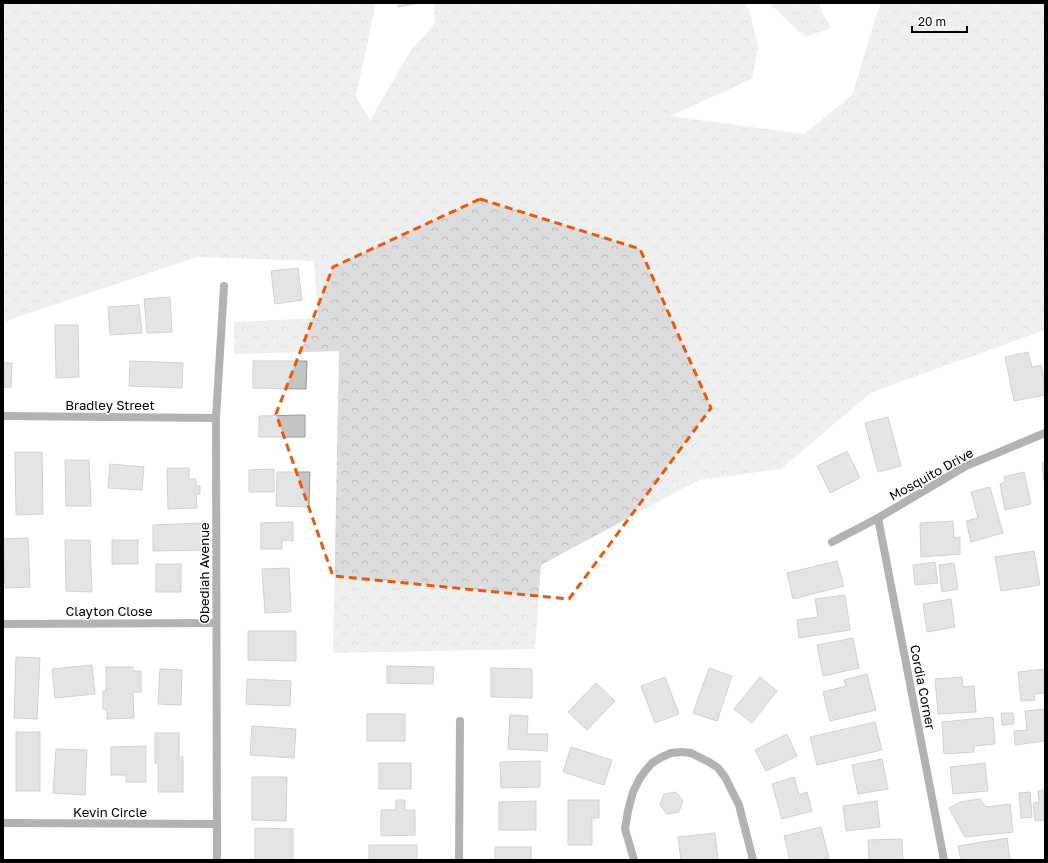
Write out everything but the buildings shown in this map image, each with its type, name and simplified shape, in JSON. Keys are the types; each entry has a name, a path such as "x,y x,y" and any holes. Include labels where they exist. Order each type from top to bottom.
{"street":[{"name":"Obediah Avenue","path":"217,860 216,418 224,286"},
{"name":"Bradley Street","path":"3,416 216,418"},
{"name":"Mosquito Drive","path":"832,542 878,518 966,466 1045,433"},
{"name":"Cordia Corner","path":"878,518 944,860"},
{"name":"Clayton Close","path":"3,624 216,623"},
{"path":"459,860 460,721"},
{"path":"634,860 625,829 628,811 634,792 643,774 652,763 671,753 682,752 691,753 709,762 718,768 725,777 739,805 753,860"},
{"name":"Kevin Circle","path":"3,823 216,824"}],"highlighted area":[{"path":"480,199 640,249 711,408 569,599 333,576 276,414 333,267"}],"green space":[{"path":"3,3 376,3 356,96 370,120 411,50 435,24 434,3 744,3 749,10 758,46 752,79 670,116 804,134 852,95 879,7 883,3 1045,3 1045,330 872,392 781,469 699,480 541,565 535,649 333,653 339,351 234,354 234,322 318,318 314,261 197,257 3,322"},
{"path":"769,3 819,3 831,28 805,37"}]}
